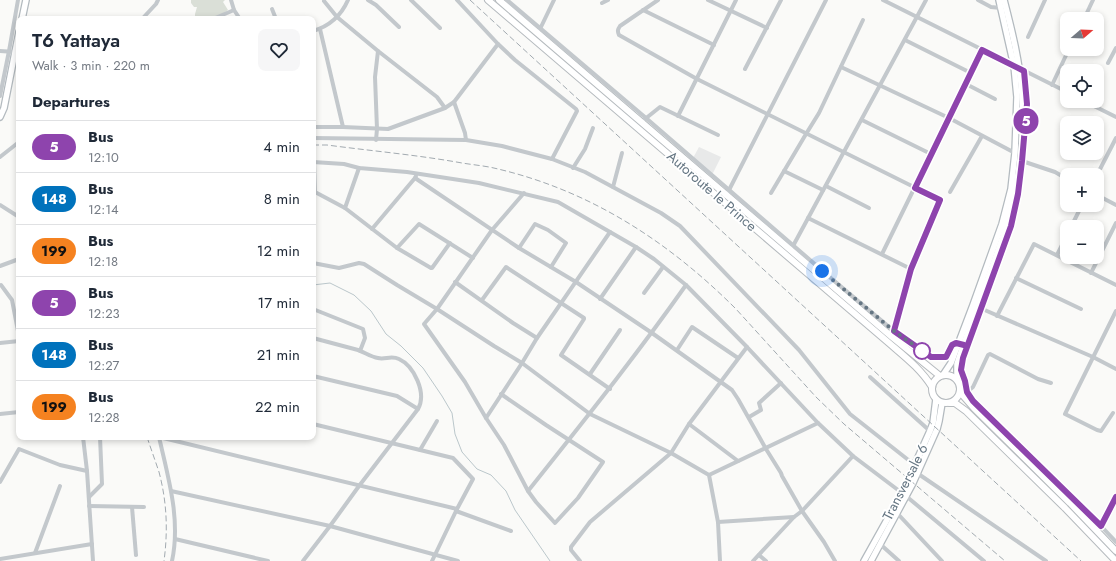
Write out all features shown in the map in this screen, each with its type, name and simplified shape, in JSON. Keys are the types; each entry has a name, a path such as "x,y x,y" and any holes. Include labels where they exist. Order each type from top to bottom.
{"main road":[{"path":"23,16 26,0"},
{"name":"Autoroute le Prince","path":"488,0 889,343 921,372 932,387"},
{"name":"Autoroute le Prince","path":"499,0 644,120 942,375"},
{"path":"999,0 1014,66 1018,97 1015,153 1011,189 1002,224 961,344 957,379 963,393 974,408 1099,528 1116,551"},
{"path":"1004,0 1022,70 1023,128 1021,161 1006,226 979,308 951,363 942,375 933,382 932,394 939,401 955,403 966,410 1116,561"},
{"path":"0,117 4,108 14,52"},
{"path":"942,375 951,376 957,379"},
{"path":"950,403 963,393"},
{"name":"Transversale 6","path":"871,561 897,512 917,469 932,433 939,401"},
{"name":"Transversale 6","path":"864,561 904,495"}],"street":[{"path":"17,16 18,0"},
{"path":"145,16 158,0"},
{"path":"231,0 234,10 238,16"},
{"path":"316,30 330,24 346,6 348,0"},
{"path":"368,0 376,5 399,27"},
{"path":"411,0 440,28"},
{"path":"457,0 515,60 576,109 577,111 552,159"},
{"path":"506,0 644,120 660,107 718,135"},
{"path":"540,29 554,0"},
{"path":"602,3 608,0"},
{"path":"658,0 620,26 617,32 619,35 697,79 940,200 911,269 893,334 931,357 946,357 952,345 956,343 961,344"},
{"path":"708,0 767,28"},
{"path":"678,116 736,0"},
{"path":"745,70 781,0"},
{"path":"728,193 826,0"},
{"path":"883,0 1060,89"},
{"path":"793,248 926,0"},
{"path":"978,0 992,7 1001,8"},
{"path":"1028,36 1045,0"},
{"path":"1087,12 1093,0"},
{"path":"324,1 337,17 378,52 437,98 445,108"},
{"path":"272,9 275,16"},
{"path":"220,16 234,10"},
{"path":"643,10 714,45"},
{"path":"772,193 819,113 863,20"},
{"path":"0,96 14,52 16,26"},
{"path":"320,29 343,127"},
{"path":"905,40 971,73"},
{"path":"316,127 388,128 445,108 454,102 498,44"},
{"path":"1108,63 1116,48"},
{"path":"882,254 982,50"},
{"path":"0,51 14,52"},
{"path":"376,140 378,129 375,77 378,52"},
{"path":"1052,85 1066,56"},
{"path":"840,68 949,118 1015,153"},
{"path":"966,84 995,99"},
{"path":"454,102 466,133 466,140"},
{"path":"1098,108 1116,117"},
{"path":"862,120 931,154"},
{"path":"573,168 585,148 593,128"},
{"path":"950,192 982,136"},
{"path":"316,138 466,140 502,146 552,159 585,172 661,213 680,226 799,350 850,414 917,469 1046,561"},
{"path":"1101,168 1116,138"},
{"path":"0,157 16,144"},
{"path":"613,187 622,153"},
{"path":"1021,161 1060,175"},
{"path":"316,162 344,164 359,168 479,183 558,202 636,247 686,285 747,347 818,423 853,456 904,495 984,561"},
{"path":"345,208 359,168"},
{"path":"784,171 869,208"},
{"path":"372,229 416,176"},
{"path":"416,176 519,248 576,282 678,350 732,390 802,511 824,542 835,561"},
{"path":"316,193 345,208 397,248 432,268 450,243"},
{"path":"501,394 603,462 578,498 555,523 528,491 504,445 465,382 425,325 492,230 524,193"},
{"path":"1104,199 1116,205"},
{"path":"0,204 16,215"},
{"path":"808,218 911,269"},
{"path":"1090,272 1116,223"},
{"path":"397,248 419,224 473,258"},
{"path":"519,248 535,224 548,230 566,243 551,267"},
{"path":"486,418 537,338 610,232"},
{"path":"997,316 1034,244 1116,285"},
{"path":"600,299 636,247"},
{"path":"1057,255 1060,249"},
{"path":"0,266 16,260"},
{"path":"316,263 339,268 359,263 364,264 522,363 590,414 671,453 709,475 718,522 720,561"},
{"path":"482,300 506,267 562,303 584,319 561,355 610,389"},
{"path":"644,293 663,267"},
{"path":"1016,278 1081,309"},
{"path":"455,282 537,338"},
{"path":"1,285 12,300 16,321"},
{"path":"528,491 610,389 686,285"},
{"path":"963,393 965,381 959,370 979,308 1092,357 1116,369"},
{"path":"316,310 363,329 364,338 360,351"},
{"path":"1113,414 1102,431 1065,414 1116,311"},
{"path":"678,350 692,327 738,358"},
{"path":"590,374 620,330"},
{"path":"303,561 393,443 418,408 421,396 420,386 412,370 401,359 393,356 379,359 360,351 316,339"},
{"path":"0,343 16,341"},
{"path":"580,561 571,550 571,547 590,522 671,453 690,424 747,347"},
{"path":"963,393 973,387 988,355 990,354 1038,379 1051,383"},
{"path":"316,377 397,396 418,408"},
{"path":"870,377 932,433"},
{"path":"749,417 761,410 759,403 781,383"},
{"path":"0,414 16,412"},
{"path":"420,450 438,420"},
{"path":"709,475 818,423"},
{"path":"690,424 738,461"},
{"path":"316,425 453,458 473,479 456,510 432,561"},
{"path":"83,440 93,561"},
{"path":"89,497 102,484 100,440"},
{"path":"160,440 171,491 175,518 175,539 172,561"},
{"path":"171,440 456,510 511,530"},
{"path":"0,482 19,449 60,465 87,471"},
{"path":"753,561 853,456"},
{"path":"35,553 60,486"},
{"path":"171,491 330,526 458,561"},
{"path":"1116,497 1099,528 1116,542"},
{"path":"89,506 132,508 144,507"},
{"path":"132,508 136,554"},
{"path":"897,512 942,561"},
{"path":"718,522 794,517"},
{"path":"175,539 268,561"},
{"path":"0,559 92,544"},
{"path":"880,544 899,561"},
{"path":"759,555 766,561"}],"shaded area":[{"path":"191,0 225,0 223,2 228,10 217,16 195,16 197,7 194,7"},
{"path":"699,147 721,157 712,175 693,158"}],"waterway":[{"path":"316,285 330,283 354,295 371,311 386,334 401,346 423,368 452,413 455,434 462,452 477,469 491,475 506,491 515,510 550,561"}],"railway":[{"path":"470,0 1081,561"},
{"path":"316,145 412,155 494,168 532,179 565,191 597,205 627,222 684,262 710,285 736,309 816,397 844,424 1005,561"},
{"path":"148,440 159,472 164,494 166,528 164,561"}],"bus line":[{"name":"5","path":"964,345 956,343 952,345 946,357 931,357 894,331 911,269 940,200 915,188 982,50 1024,71 1027,104 1018,194 1011,226 963,358 961,370 967,392 973,401 1101,526 1116,497"}],"route":[{"path":"822,271 894,331 924,352 922,351"}]}
